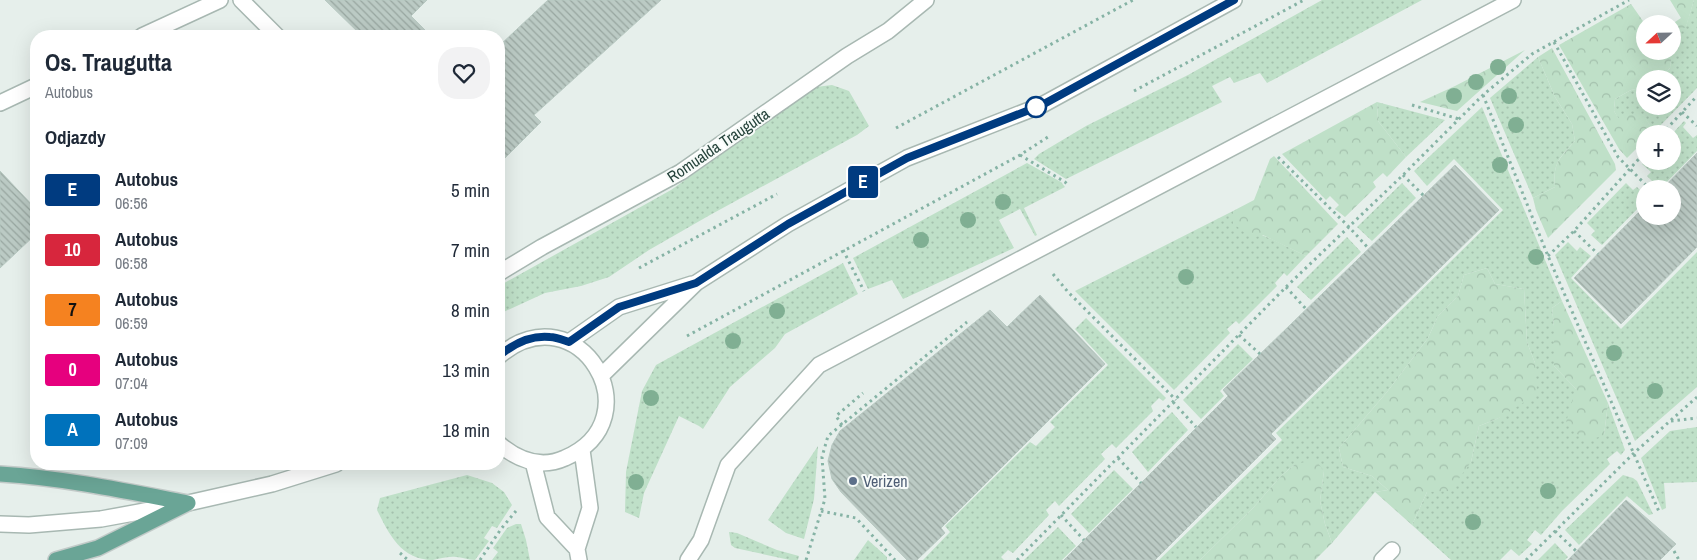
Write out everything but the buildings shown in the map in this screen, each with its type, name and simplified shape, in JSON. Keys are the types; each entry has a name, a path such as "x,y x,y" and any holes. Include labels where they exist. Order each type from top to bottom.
{"main road":[{"path":"0,474 32,476 72,482 188,503"},
{"path":"56,560 98,548 188,503"}],"street":[{"path":"155,30 220,0"},
{"path":"241,0 271,30"},
{"name":"Romualda Traugutta","path":"505,266 681,172 847,56 888,31 926,0"},
{"path":"601,376 696,283 788,224 907,158 1042,105 1234,0"},
{"path":"688,560 701,540 728,465 819,366 1513,0"},
{"path":"0,103 30,89"},
{"path":"569,342 619,307 696,283"},
{"path":"505,351 511,346 530,338 550,336 569,342 586,353 598,368 605,386 606,405 602,424 592,440 582,450 560,461 544,463 527,461 511,455 505,450"},
{"path":"578,555 590,508 582,450"},
{"path":"533,462 547,517 578,555"},
{"path":"0,524 29,525 101,519 188,503 272,484 317,470"}],"path":[{"path":"1127,95 1304,0"},
{"path":"1017,560 1286,287 1483,95 1532,54 1629,0"},
{"path":"1554,42 1618,157 1641,180"},
{"path":"1483,95 1548,256 1660,514"},
{"path":"1670,125 1697,96"},
{"path":"1412,105 1460,119"},
{"path":"1682,112 1697,126"},
{"path":"682,338 1020,155 1058,132"},
{"path":"1020,155 1065,182 1068,186"},
{"path":"1276,155 1369,249"},
{"path":"1548,256 1636,162"},
{"path":"1403,175 1424,196"},
{"path":"1574,230 1598,254"},
{"path":"843,250 864,291"},
{"path":"1046,274 1051,272 1068,292 1175,401 1196,427"},
{"path":"1286,287 1306,309"},
{"path":"806,560 825,499 822,457 828,436 967,322"},
{"path":"1239,335 1260,354"},
{"path":"842,425 836,416 863,393"},
{"path":"1526,560 1634,453 1697,397"},
{"path":"1670,421 1697,418"},
{"path":"1118,458 1141,483"},
{"path":"480,560 501,529 522,505"},
{"path":"821,511 856,518 895,560"},
{"path":"1061,515 1084,540"},
{"path":"1555,531 1576,551"},
{"path":"1674,551 1679,560"},
{"path":"400,553 408,560"}],"green space":[{"path":"1322,0 1422,0 1267,83 1260,73 1234,83 1230,77 1212,86 1222,102 1066,179 1034,159 1039,154 1086,126 1188,75"},
{"path":"1670,0 1694,0 1686,27 1681,29 1681,15"},
{"path":"1694,0 1697,0 1697,88 1681,104 1681,70 1668,70 1671,60 1681,60 1681,29 1686,26"},
{"path":"1631,4 1639,15 1636,15 1636,60 1671,60 1668,70 1636,70 1636,89 1615,99 1614,111 1619,119 1629,114 1644,115 1650,125 1636,125 1636,149 1627,158 1619,149 1559,45"},
{"path":"1552,48 1615,164 1616,170 1548,238 1533,198 1555,187 1555,172 1558,161 1575,141 1572,124 1555,97 1538,57"},
{"path":"1525,50 1457,111 1420,102 1455,86"},
{"path":"1538,57 1555,97 1572,124 1575,141 1558,161 1555,172 1555,187 1533,198 1490,98"},
{"path":"832,85 849,91 869,126 857,135 649,250 609,277 581,286 545,293 505,311 505,283 671,190 816,87"},
{"path":"1636,89 1636,115 1643,115 1619,120 1614,111 1615,99"},
{"path":"1377,102 1445,120 1406,157 1378,121"},
{"path":"1377,102 1378,121 1406,157 1387,177 1383,173 1373,182 1376,187 1345,217 1335,209 1339,205 1330,196 1326,200 1282,154"},
{"path":"1482,107 1562,301 1552,308 1554,366 1576,389 1604,435 1608,403 1625,450 1621,455 1617,451 1607,459 1610,464 1562,511 1541,535 1535,530 1527,540 1532,544 1519,556 1511,549 1500,560 1451,560 1412,525 1427,492 1471,462 1479,426 1499,418 1535,363 1527,342 1524,289 1495,284 1487,268 1464,275 1458,296 1438,316 1428,338 1387,392 1339,448 1343,467 1372,476 1388,490 1375,492 1332,543 1325,524 1320,501 1324,471 1294,465 1281,476 1253,508 1200,560 1159,560 1282,440 1276,433 1503,210 1454,159 1427,186 1414,171"},
{"path":"1643,115 1671,115 1661,125 1649,125"},
{"path":"1684,121 1686,123 1683,127 1693,138 1697,135 1697,151 1681,167 1681,125"},
{"path":"1274,156 1338,224 1306,256 1263,235 1251,238 1233,223 1233,211 1254,200 1270,159"},
{"path":"1027,163 1061,182 1065,187 1024,208 1037,235 1035,236 1020,209 999,220 1014,248 903,299 892,280 868,289 853,258"},
{"path":"1649,170 1678,170 1669,180 1651,180 1647,176 1651,172"},
{"path":"1402,183 1416,198 1372,241 1357,227"},
{"path":"1626,183 1633,190 1636,188 1636,210 1602,245 1591,235 1595,231 1587,223"},
{"path":"1233,211 1233,223 1306,256 1287,276 1284,273 1275,283 1277,286 1239,324 1236,321 1227,329 1230,333 1174,390 1075,291"},
{"path":"1347,237 1361,252 1311,300 1297,287"},
{"path":"1568,242 1577,251 1580,247 1591,256 1571,278 1621,329 1697,252 1697,387 1635,441 1555,255"},
{"path":"843,263 858,294 785,334 775,348 730,387 703,429 679,416 644,493 639,518 625,512 626,472 642,391 656,365"},
{"path":"1487,268 1495,284 1524,289 1527,342 1535,363 1537,394 1499,418 1479,426 1471,462 1450,491 1427,492 1412,525 1375,492 1388,490 1372,476 1343,467 1339,448 1387,392 1428,338 1438,316 1458,296 1464,275"},
{"path":"1562,301 1608,403 1604,435 1585,442 1566,422 1576,389 1554,366 1552,308"},
{"path":"1086,318 1166,398 1163,401 1159,398 1151,406 1153,411 1116,448 1112,444 1101,454 1105,459 1059,506 1055,501 1046,510 1049,515 1013,553 1008,550 1001,557 1004,560 923,560 950,532 945,526 1030,442 1036,446 1055,427 1050,422 1108,365 1075,329"},
{"path":"1238,344 1253,359 1220,391 1224,396 1201,419 1183,400"},
{"path":"1172,412 1188,430 1148,472 1132,452"},
{"path":"1697,427 1697,482 1664,483 1666,508 1662,510 1641,458 1670,431"},
{"path":"818,446 814,499 804,539 786,533 768,520"},
{"path":"1315,459 1324,471 1320,501 1325,524 1332,543 1315,560 1200,560 1253,508 1281,476 1294,465"},
{"path":"1114,470 1133,489 1089,533 1071,514"},
{"path":"467,475 492,483 504,492 512,505 497,528 492,526 484,538 489,541 475,560 458,557 433,560 422,559 404,551 386,528 377,510 380,498"},
{"path":"1623,475 1637,481 1653,514 1649,515 1627,496 1579,545 1565,530"},
{"path":"521,524 530,560 492,560 498,552 493,548 507,528"},
{"path":"1058,527 1076,546 1062,560 1024,560"},
{"path":"729,532 737,533 777,550 799,556 798,560 735,548 731,545"},
{"path":"868,540 887,557 887,560 854,560"},
{"path":"1555,543 1568,557 1565,560 1538,560"}],"bus line":[{"name":"E","path":"505,351 511,346 530,338 550,336 569,342 619,307 696,283 788,224 907,158 1042,105 1234,0"}],"place":[{"name":"Verizen","path":"853,481"}]}
